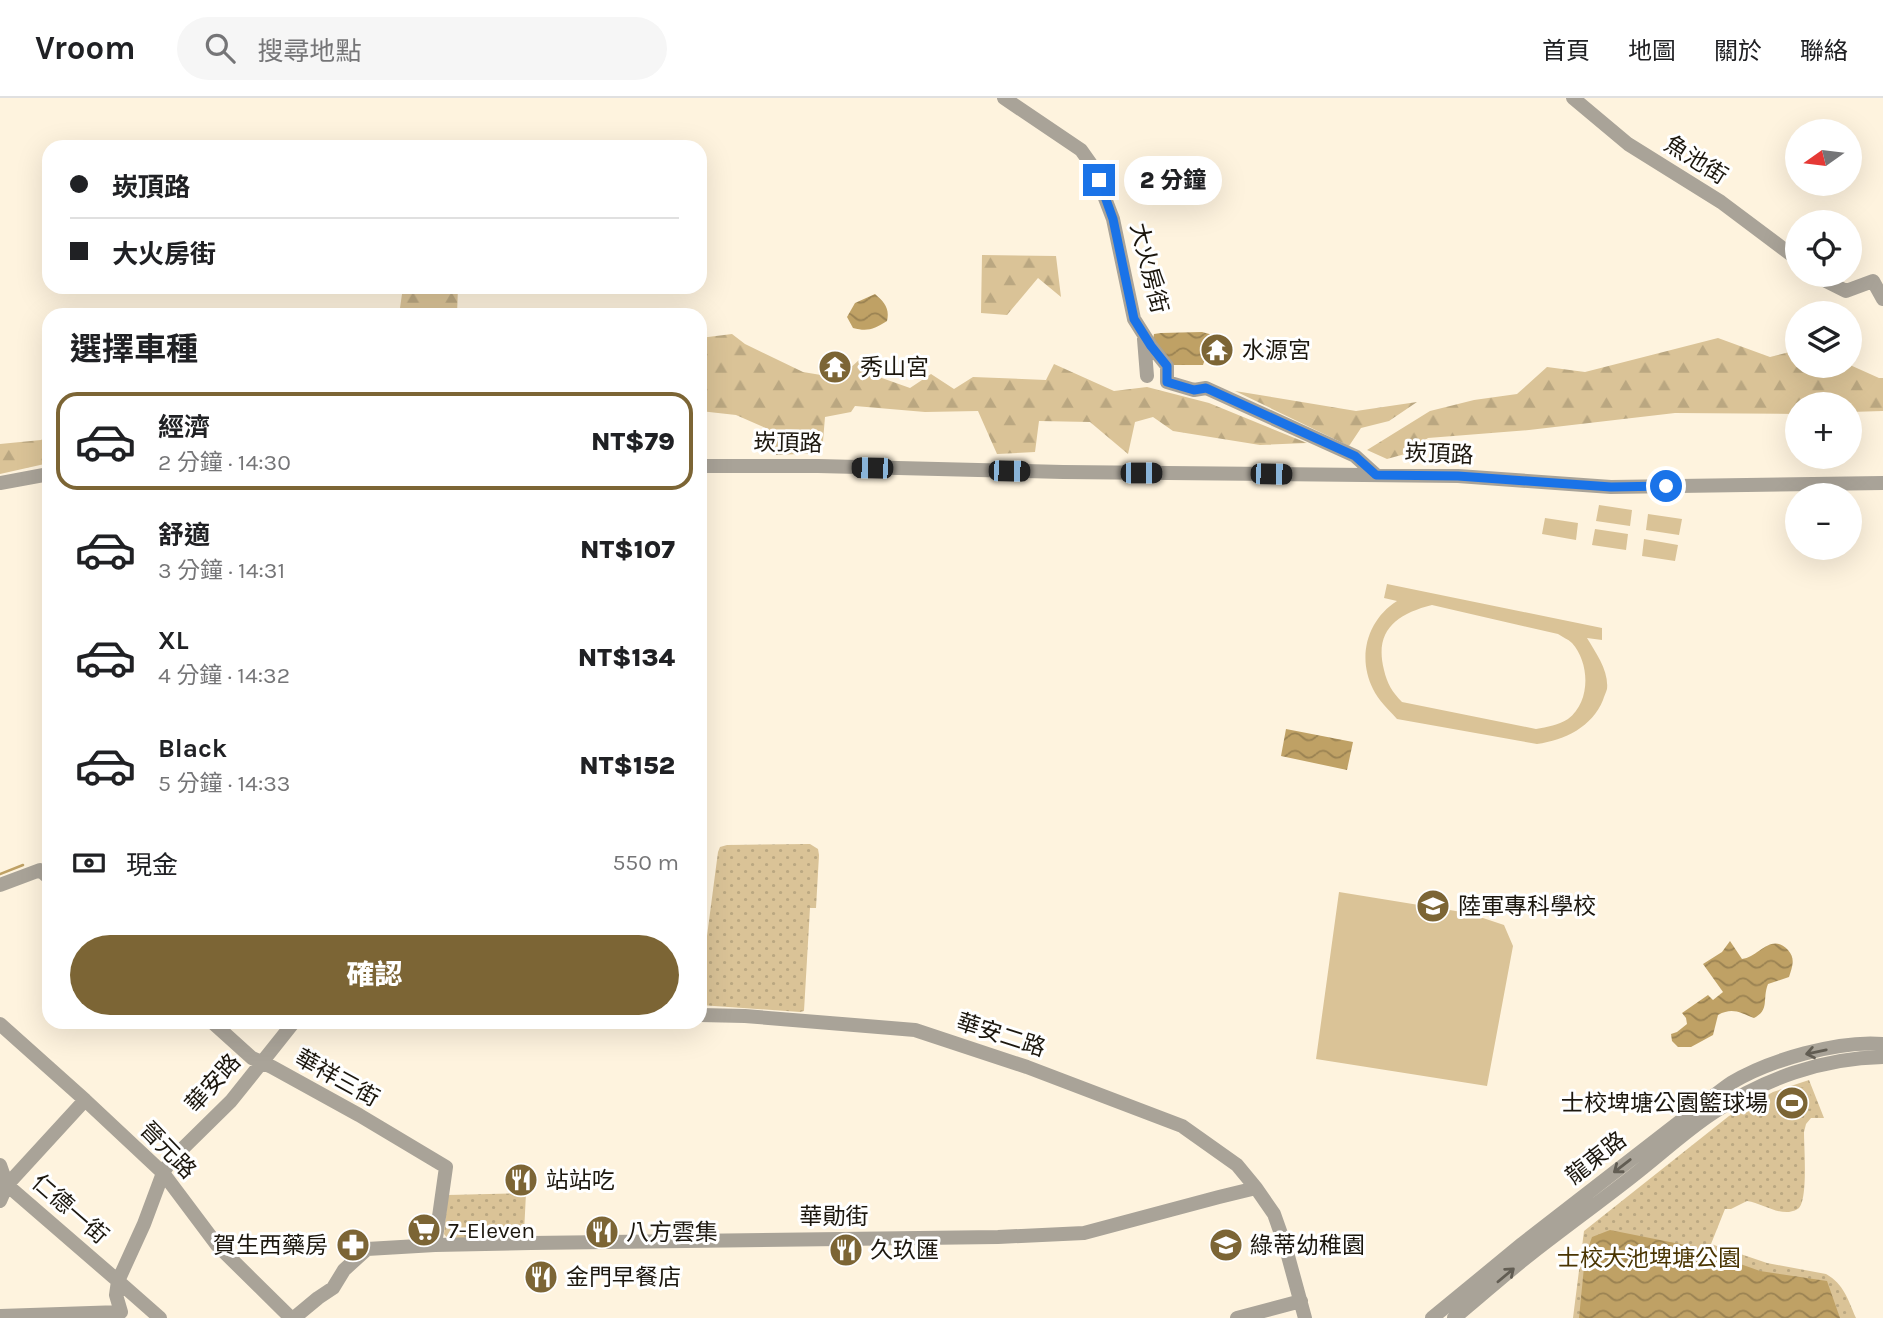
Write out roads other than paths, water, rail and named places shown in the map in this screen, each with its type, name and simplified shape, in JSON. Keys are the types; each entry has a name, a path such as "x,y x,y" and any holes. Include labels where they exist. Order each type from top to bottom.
{"street":[{"name":"大火房街","path":"1004,98 1081,149 1093,167 1113,219 1134,319 1167,366 1167,382 1194,390 1206,388 1355,456 1376,475"},
{"name":"魚池街","path":"1573,98 1628,144 1721,202 1785,250"},
{"path":"1862,285 1873,281 1883,299"},
{"path":"1838,287 1846,291 1857,287"},
{"path":"1144,335 1147,376"},
{"name":"崁頂路","path":"707,466 1458,476 1611,487 1883,483"},
{"path":"0,483 42,475"},
{"path":"0,885 42,875"},
{"name":"華安二路","path":"707,1015 915,1030 1027,1067 1182,1126 1237,1165 1256,1188"},
{"name":"華祥三街","path":"220,1029 252,1058 359,1115 446,1167 435,1245"},
{"name":"華安路","path":"163,1173 171,1160 232,1101 290,1029"},
{"name":"晉元路","path":"2,1030 85,1100 163,1173 217,1245 293,1318"},
{"name":"龍東路","path":"1433,1318 1532,1236 1732,1083 1803,1054 1847,1045 1883,1044"},
{"name":"龍東路","path":"1454,1318 1530,1255 1712,1114 1739,1097 1804,1069 1849,1059 1883,1058"},
{"path":"1732,1083 1739,1097"},
{"path":"0,1201 7,1185 85,1100"},
{"name":"仁德一街","path":"0,1165 7,1185 160,1318"},
{"name":"仁德一街","path":"118,1281 163,1173"},
{"path":"1256,1188 1274,1214 1305,1318"},
{"name":"華勛街","path":"293,1318 332,1288 344,1270 367,1249 435,1245 998,1237 1084,1233 1256,1188"},
{"path":"0,1316 119,1315 116,1295 118,1281"},
{"path":"1237,1318 1301,1301"}],"water":[{"path":"875,294 886,306 887,321 871,329 853,328 847,317 855,303"},
{"path":"1202,332 1213,335 1203,365 1170,365 1153,339 1154,334 1161,333"},
{"path":"1286,729 1353,742 1347,770 1281,756"},
{"path":"1730,941 1742,959 1770,944 1782,945 1792,957 1789,977 1768,984 1764,1008 1759,1015 1754,1018 1728,1011 1718,1015 1713,1035 1691,1047 1678,1047 1672,1041 1671,1034 1687,1024 1682,1013 1708,995 1713,1000 1723,992 1703,964 1722,952"},
{"path":"1610,1230 1690,1246 1760,1271 1827,1281 1840,1318 1579,1318 1585,1257 1592,1237"}],"waterway":[{"path":"0,874 23,865"}],"place":[{"name":"水源宮","path":"1217,350"},
{"name":"秀山宮","path":"835,367"},
{"name":"陸軍專科學校","path":"1433,906"},
{"name":"士校埤塘公園籃球場","path":"1792,1103"},
{"name":"站站吃","path":"521,1180"},
{"name":"7-Eleven","path":"424,1230"},
{"name":"八方雲集","path":"602,1232"},
{"name":"賀生西藥房","path":"353,1245"},
{"name":"綠蒂幼稚園","path":"1226,1245"},
{"name":"久玖匯","path":"846,1250"},
{"name":"金門早餐店","path":"541,1277"}],"park label":[{"name":"士校大池埤塘公園","path":"1649,1258"}]}
